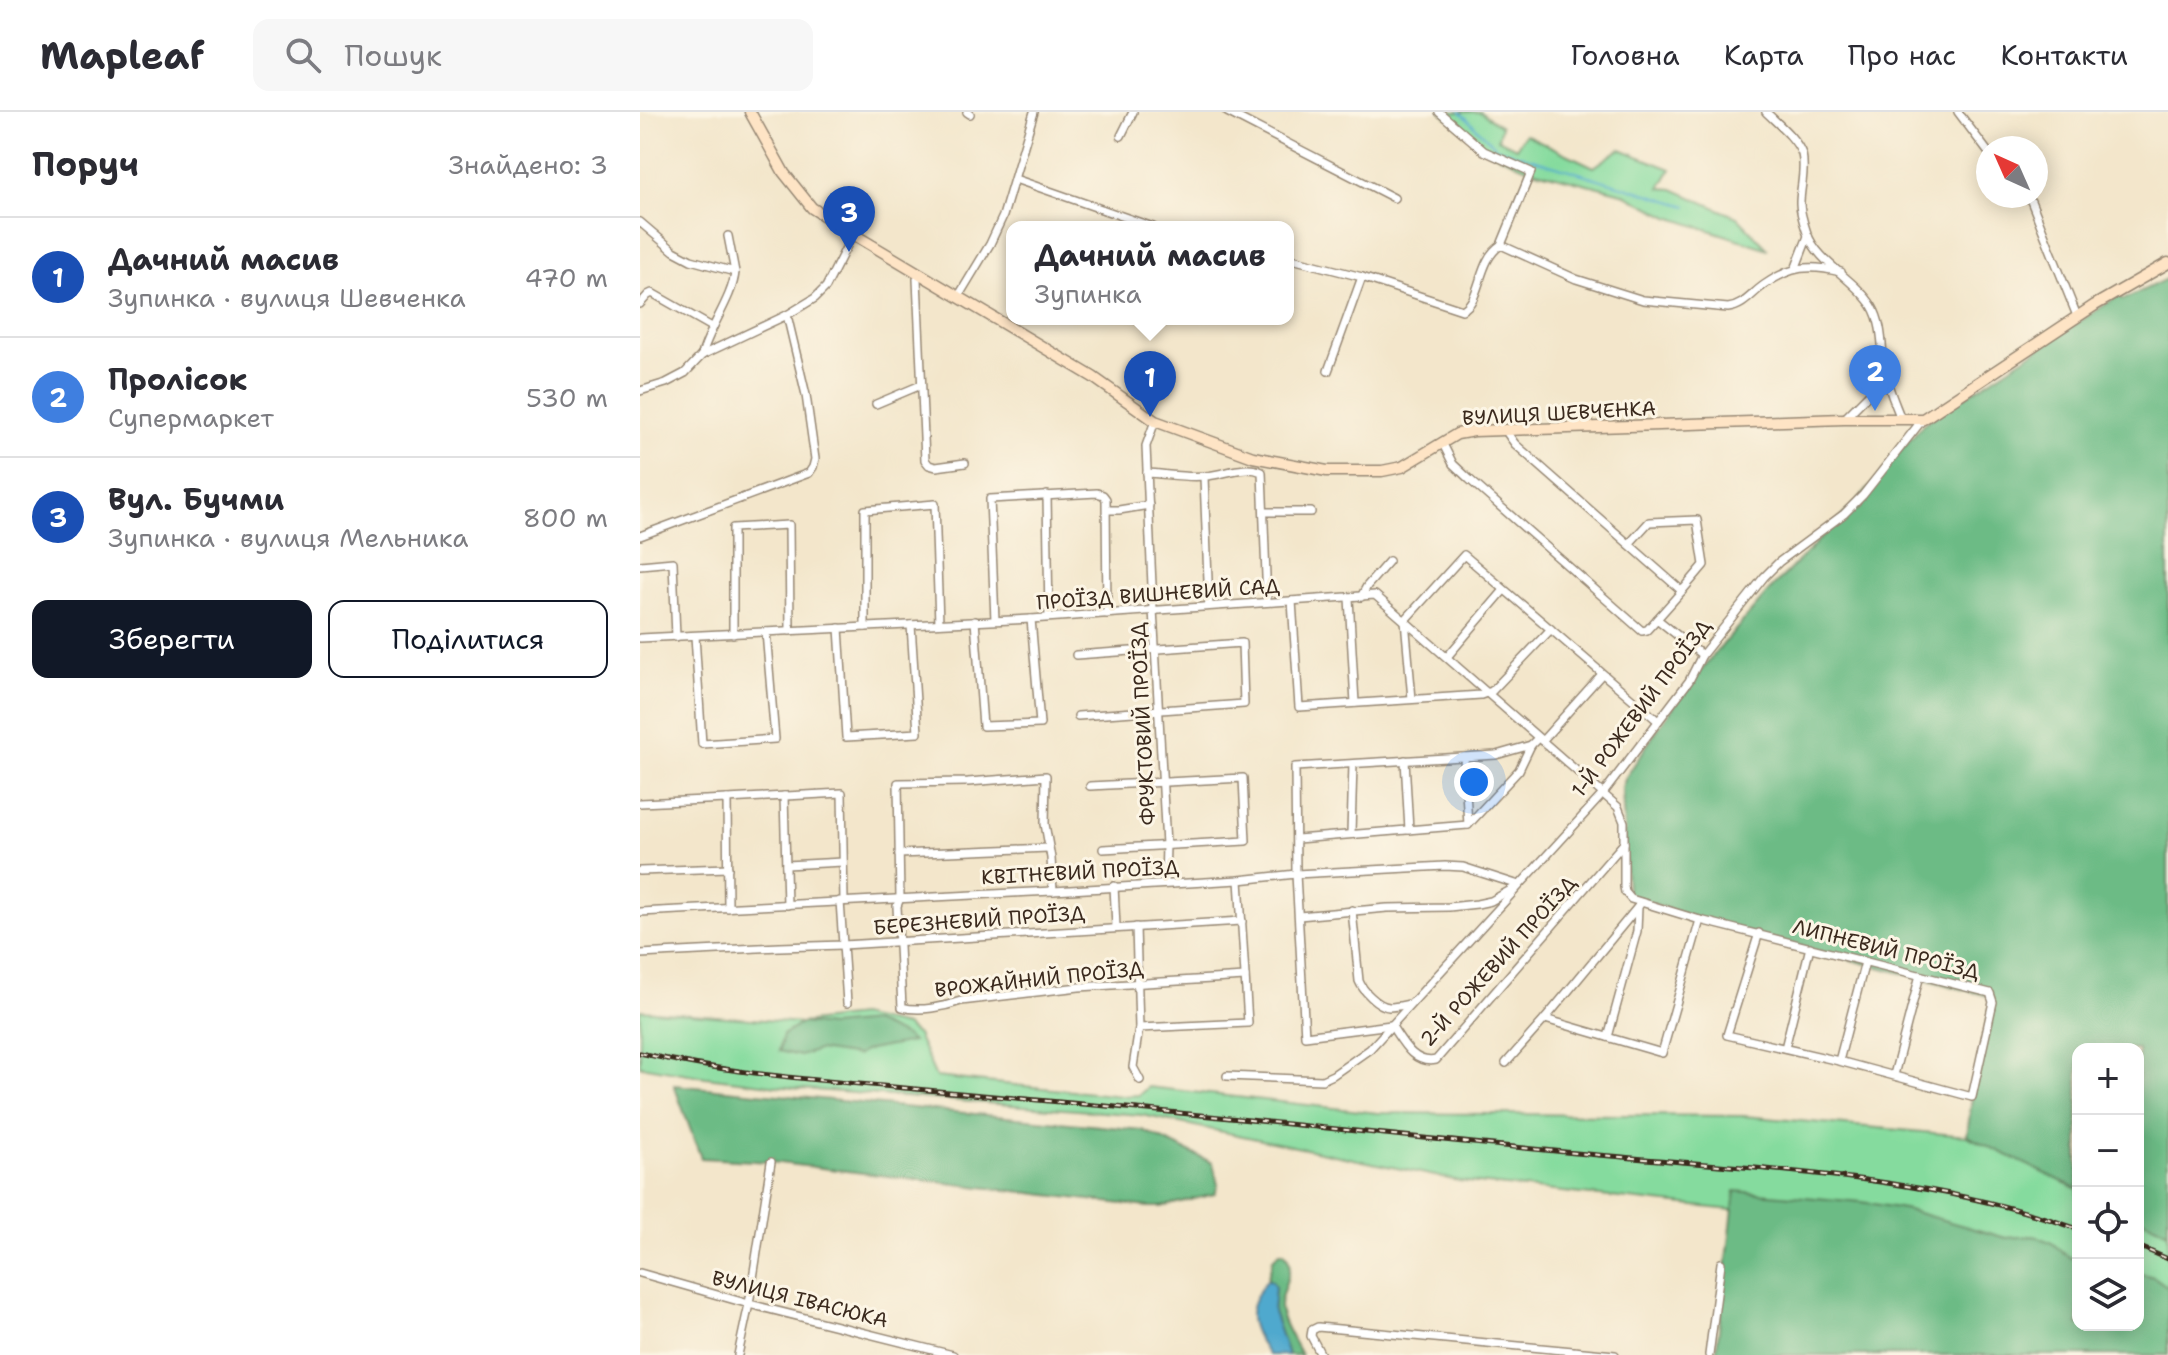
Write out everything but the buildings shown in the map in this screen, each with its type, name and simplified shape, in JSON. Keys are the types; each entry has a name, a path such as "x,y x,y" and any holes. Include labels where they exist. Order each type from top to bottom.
{"street":[{"name":"ВУЛИЦЯ ШЕВЧЕНКА","path":"750,112 784,173 812,208 1093,377 1155,421 1253,457 1327,471 1382,471 1402,467 1457,434 1474,431 1923,419"},
{"path":"958,297 1003,216 1034,112"},
{"path":"1121,136 1133,112"},
{"path":"1227,112 1394,198"},
{"path":"1294,260 1362,277 1462,310 1470,305 1488,255 1501,245 1531,172 1484,151 1439,112"},
{"path":"1766,112 1795,142 1802,155 1800,207 1808,236 1814,246 1860,291 1875,312 1885,372 1901,419"},
{"path":"1958,112 1976,136"},
{"path":"1015,179 1136,221"},
{"path":"2034,208 2077,316"},
{"path":"640,222 674,251 691,260 735,272"},
{"path":"640,391 685,373 702,355 787,315 815,298 826,287 853,234"},
{"path":"702,355 734,282 728,236"},
{"path":"1796,267 1808,236"},
{"path":"1501,245 1576,279 1643,300 1728,308 1738,307 1764,285 1796,267 1841,272"},
{"name":"1-Й РОЖЕВИЙ ПРОЇЗД","path":"1227,1076 1327,1078 1363,1054 1602,795 1689,681 1702,655 1770,569 1844,514 1863,495 1923,419 2077,316 2168,263"},
{"path":"920,273 917,279 925,460 936,467 965,463"},
{"path":"1328,371 1362,277"},
{"path":"640,304 652,293 712,327"},
{"path":"640,536 802,476 813,467 815,459 806,395 787,315"},
{"path":"1844,419 1871,392 1885,372"},
{"path":"876,404 921,385"},
{"path":"1871,392 1890,392"},
{"name":"ФРУКТОВИЙ ПРОЇЗД","path":"1155,421 1146,446 1166,845 1165,883"},
{"path":"1505,430 1515,444 1682,591"},
{"path":"1442,442 1453,464 1642,631 1647,630 1704,565 1697,520 1649,522 1629,544"},
{"path":"1147,473 1204,477 1239,470 1262,472 1267,602"},
{"path":"1204,477 1209,606"},
{"path":"1047,495 1049,617"},
{"path":"995,620 990,499 1047,495 1103,495 1107,510 1107,614"},
{"path":"865,627 865,510 935,504 939,623"},
{"path":"1107,510 1149,505"},
{"path":"1264,512 1311,512"},
{"path":"733,634 733,528 789,525 790,631"},
{"path":"1412,699 1405,620 1464,555 1658,721"},
{"path":"1361,597 1389,561"},
{"path":"640,565 673,562 676,637"},
{"path":"1447,657 1504,590"},
{"name":"ПРОЇЗД ВИШНЕВИЙ САД","path":"640,638 1031,619 1375,595 1602,795"},
{"path":"1349,598 1355,703"},
{"path":"1292,601 1299,707 1488,693 1551,629"},
{"path":"975,621 983,726 1040,724 1031,619"},
{"path":"1657,619 1702,655"},
{"path":"839,628 846,737 918,733 911,625"},
{"path":"695,636 702,744 775,739 766,632"},
{"path":"1076,655 1242,643 1244,704 1078,716"},
{"path":"1391,1025 1305,1036 1296,874 1295,767 1496,755 1531,745 1602,674"},
{"path":"1297,839 1468,825 1519,770 1531,745"},
{"path":"1464,757 1468,825"},
{"path":"1405,760 1409,830"},
{"path":"1351,833 1353,764"},
{"path":"899,941 898,783 1046,776 1045,824 1053,891"},
{"path":"1090,786 1243,778 1246,841 1103,849"},
{"path":"640,803 842,793 843,945 847,1003"},
{"path":"1602,795 1622,812 1624,890 1639,905"},
{"path":"784,796 787,905"},
{"path":"727,799 728,908"},
{"name":"2-Й РОЖЕВИЙ ПРОЇЗД","path":"1391,1025 1418,1058 1436,1060 1625,841"},
{"path":"899,854 1048,848"},
{"path":"786,865 843,862"},
{"name":"КВІТНЕВИЙ ПРОЇЗД","path":"640,912 1053,891 1445,866 1463,867 1519,885"},
{"path":"640,871 728,868"},
{"path":"1139,1028 1248,1023 1239,880"},
{"path":"1299,916 1352,910 1477,904 1491,901 1519,885"},
{"path":"1114,886 1116,927"},
{"path":"1506,1063 1639,905"},
{"path":"1608,1037 1637,931 1639,905"},
{"name":"ЛИПНЕВИЙ ПРОЇЗД","path":"1639,905 1759,933 1990,993 1992,997 1972,1097 1727,1035 1759,933"},
{"path":"1352,910 1361,988 1388,1007 1412,1003"},
{"path":"1545,1019 1662,1053 1700,920"},
{"name":"БЕРЕЗНЕВИЙ ПРОЇЗД","path":"640,954 1242,921"},
{"path":"1136,927 1139,1028 1133,1067 1140,1080"},
{"name":"ВРОЖАЙНИЙ ПРОЇЗД","path":"899,941 900,1002 902,1007 909,1009 1079,987 1245,977"},
{"path":"1785,1048 1810,947"},
{"path":"1839,1061 1865,962"},
{"path":"1894,1075 1920,975"},
{"path":"738,1355 771,1162"},
{"path":"1709,1355 1721,1263"},
{"name":"ВУЛИЦЯ ІВАСЮКА","path":"640,1273 953,1355"},
{"path":"1321,1355 1311,1336 1312,1330 1318,1327 1615,1355"}],"green space":[{"path":"1442,112 1480,112 1501,126 1498,139 1516,148 1525,134 1594,167 1620,149 1671,169 1660,188 1673,189 1737,217 1768,249 1669,217 1622,193 1532,170 1485,150"},
{"path":"2168,278 2168,1232 2144,1220 2144,1043 2072,1043 2072,1186 1967,1136 1992,997 1700,920 1627,895 1622,787 1663,721 1708,662 1767,593 1863,495 1923,424 2120,295 2123,300"},
{"path":"640,1010 801,1023 859,1016 905,1026 917,1035 936,1077 1122,1096 1139,1095 1148,1087 1378,1113 1744,1116 1967,1136 2072,1186 2072,1283 1732,1210 1459,1181 1142,1115 801,1089 640,1066"},
{"path":"873,1022 912,1042 864,1051 857,1056 818,1050 800,1056 779,1051 783,1035 802,1023 831,1026"},
{"path":"674,1085 1142,1130 1213,1163 1218,1185 1215,1194 1161,1207 1148,1207 771,1162 701,1158"},
{"path":"1735,1191 1862,1202 1904,1209 2006,1238 2039,1237 2072,1258 2072,1331 2144,1331 2144,1274 2154,1277 2168,1287 2168,1355 1716,1355"},
{"path":"2144,1220 2168,1232 2168,1317 2144,1308"},
{"path":"1284,1252 1290,1265 1280,1300 1281,1312 1301,1355 1288,1355 1273,1312 1275,1286 1267,1280 1273,1259"}],"water":[{"path":"1267,1280 1272,1281 1275,1287 1273,1312 1288,1355 1268,1355 1253,1326 1251,1309"}],"waterway":[{"path":"1460,112 1497,148 1687,206"}],"railway":[{"path":"640,1053 726,1069 813,1080 1847,1178 1964,1197 2072,1227"},
{"path":"2144,1249 2168,1259"}],"place":[{"name":"Вул. Бучми","path":"849,252"},
{"name":"Пролісок","path":"1875,411"},
{"name":"Дачний масив","path":"1150,417"}]}
